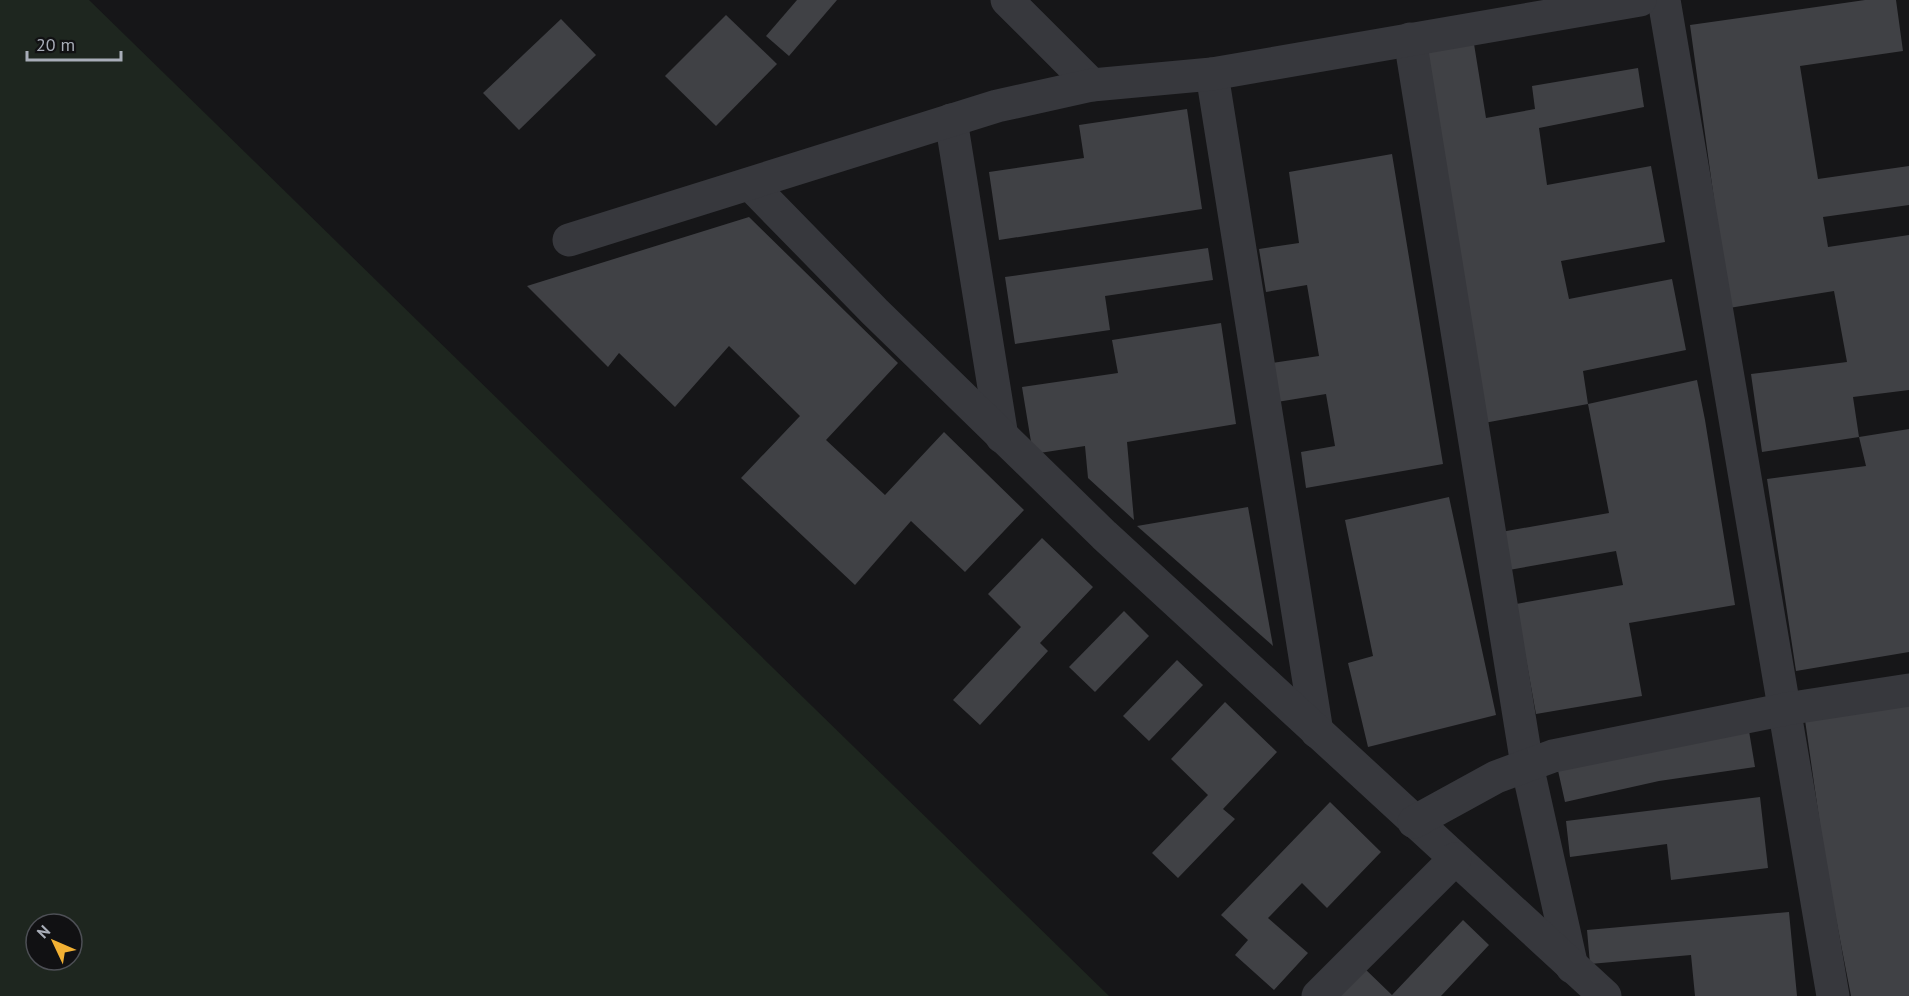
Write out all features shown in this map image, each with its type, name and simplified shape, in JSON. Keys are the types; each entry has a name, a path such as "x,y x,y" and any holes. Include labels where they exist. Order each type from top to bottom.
{"street":[{"path":"1007,0 1092,85"},
{"path":"569,240 1025,99 1092,85 1212,74 1640,0"},
{"path":"1664,0 1833,996"},
{"path":"1410,39 1527,765 1572,967"},
{"path":"1212,74 1317,732"},
{"path":"951,120 1002,437"},
{"path":"750,184 1002,437 1414,822 1605,996"},
{"path":"1414,822 1466,791 1527,765 1580,749 1786,709 1909,690"},
{"path":"1317,996 1455,859"}],"shaded area":[{"path":"0,0 89,0 1109,996 0,996"}],"building":[{"path":"797,0 837,0 789,56 766,36"},
{"path":"1865,0 1896,0 1903,51 1800,66 1818,179 1909,166 1909,205 1823,217 1828,247 1909,235 1909,390 1853,397 1859,437 1762,452 1751,374 1847,362 1834,291 1729,308 1690,25"},
{"path":"726,15 777,64 716,126 665,76"},
{"path":"561,19 596,55 519,130 483,93"},
{"path":"1474,44 1486,118 1535,109 1532,86 1638,68 1644,107 1539,128 1547,185 1651,166 1665,242 1561,261 1569,299 1672,279 1686,350 1583,371 1588,404 1484,423 1428,51"},
{"path":"1187,109 1202,209 999,240 989,172 1084,158 1079,125"},
{"path":"1392,154 1443,464 1306,488 1301,452 1335,446 1326,394 1277,402 1272,363 1319,356 1307,285 1266,292 1259,249 1299,243 1289,172"},
{"path":"749,217 898,363 826,440 885,495 944,432 1024,510 965,572 911,521 855,585 741,478 800,416 729,346 675,407 619,353 608,367 527,286"},
{"path":"1208,248 1213,280 1105,296 1110,330 1015,344 1005,277"},
{"path":"1221,323 1236,424 1127,442 1134,520 1088,478 1085,446 1033,454 1022,387 1118,373 1112,340"},
{"path":"1697,380 1735,605 1629,623 1642,696 1536,714 1516,604 1623,585 1616,551 1509,570 1501,532 1609,513 1588,404"},
{"path":"1909,429 1909,652 1796,671 1767,479 1866,466 1859,437"},
{"path":"1449,497 1496,715 1368,747 1348,663 1373,656 1345,520"},
{"path":"1248,507 1273,646 1137,526"},
{"path":"1042,538 1093,587 1040,643 1048,651 980,725 953,700 1021,627 988,594"},
{"path":"1124,611 1149,636 1095,692 1069,667"},
{"path":"1177,660 1203,685 1149,741 1123,716"},
{"path":"1909,699 1909,996 1851,996 1826,867 1804,713"},
{"path":"1225,702 1277,752 1223,809 1235,819 1178,878 1152,853 1208,795 1171,759"},
{"path":"1749,731 1755,767 1659,781 1565,802 1557,766"},
{"path":"1760,797 1768,868 1671,880 1667,844 1570,857 1566,821"},
{"path":"1330,802 1381,852 1327,908 1302,883 1268,918 1308,953 1274,990 1235,955 1248,940 1221,915"},
{"path":"1789,912 1797,996 1695,996 1691,955 1590,964 1587,930"},
{"path":"1463,920 1489,945 1441,996 1337,996 1364,968 1392,995"}]}
